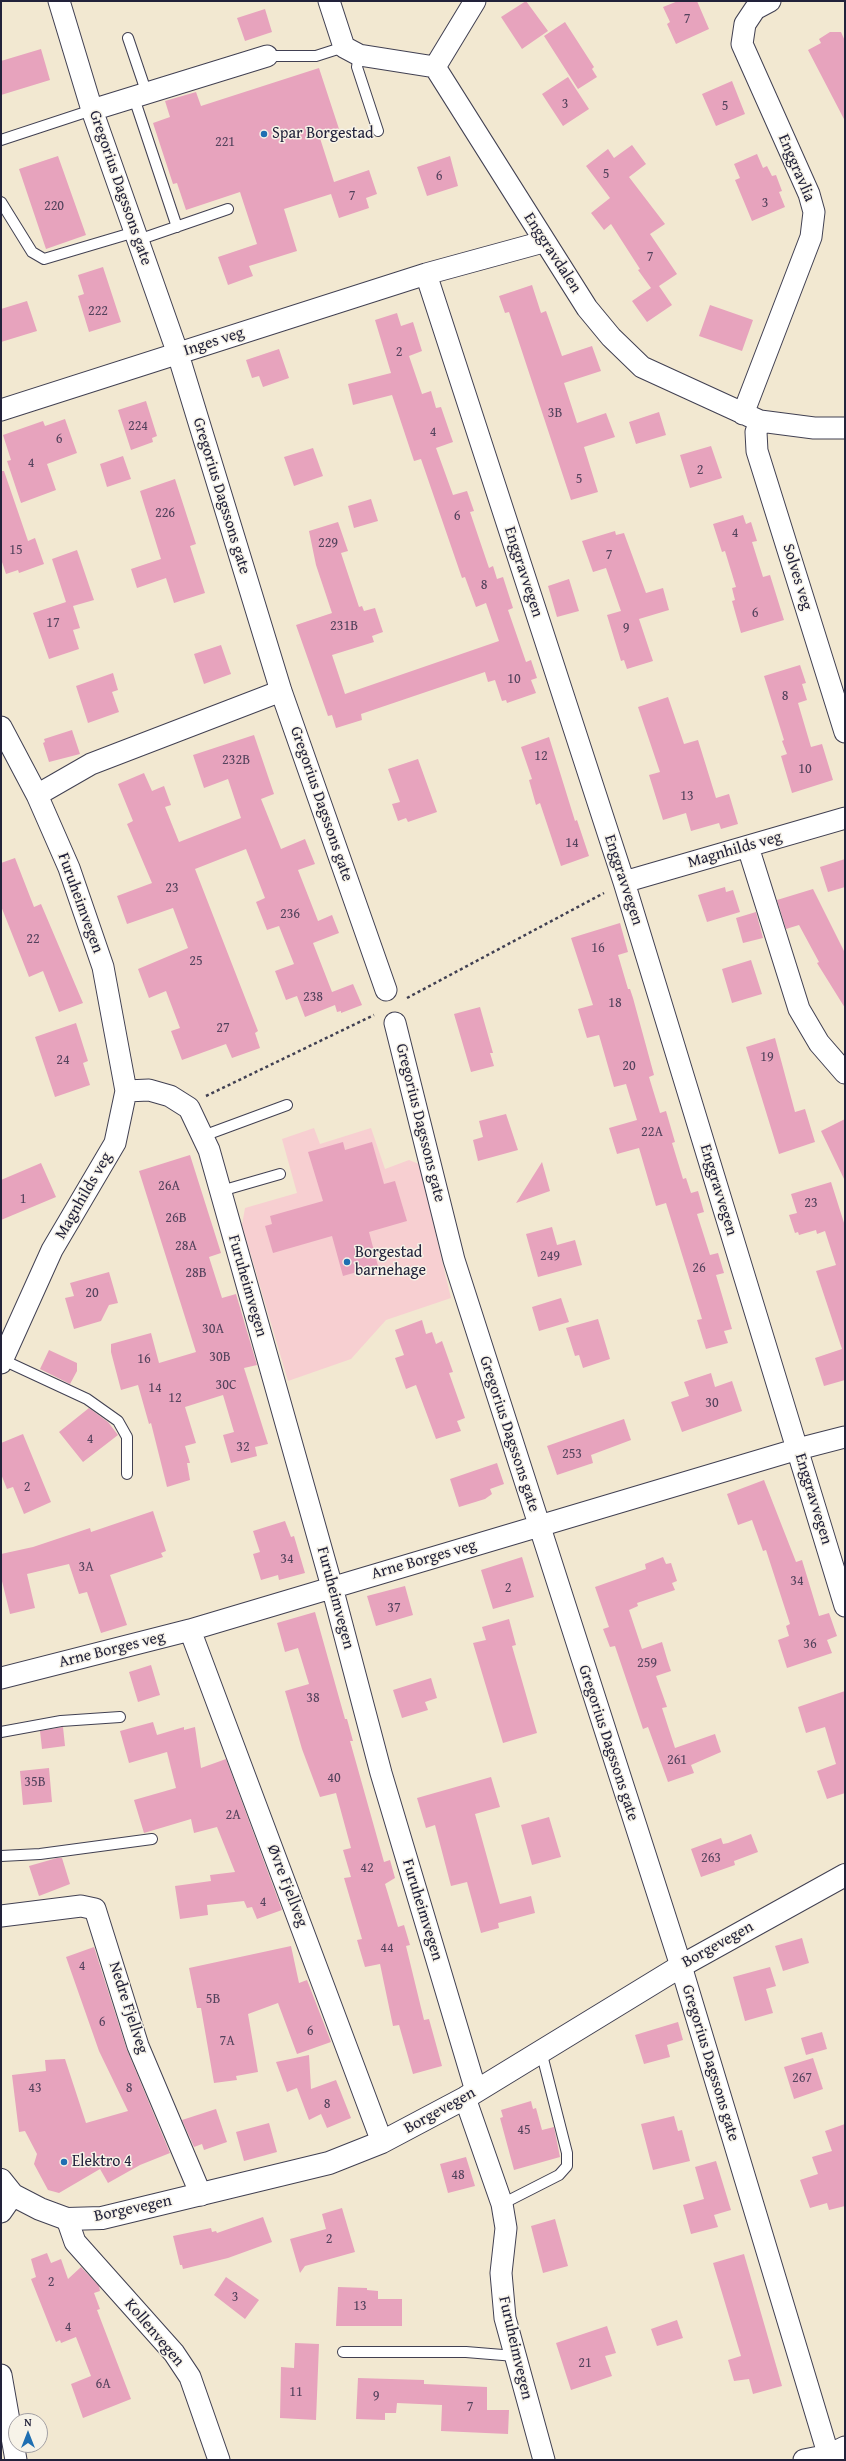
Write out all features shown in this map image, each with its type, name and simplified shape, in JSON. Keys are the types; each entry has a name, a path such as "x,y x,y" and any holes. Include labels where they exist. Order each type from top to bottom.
{"street":[{"name":"Gregorius Dagssons gate","path":"59,1 92,110 178,354 281,691 386,990"},
{"path":"329,1 351,51 434,67 475,1"},
{"name":"Enggravlia","path":"751,418 812,237 814,212 809,194 742,44 745,24 755,9 770,1"},
{"path":"92,110 267,56"},
{"name":"Enggravdalen","path":"434,67 543,242 564,270 588,308 611,337 642,367 751,418 814,428 845,428"},
{"path":"426,274 543,242"},
{"name":"Inges veg","path":"1,410 426,274"},
{"name":"Enggravvegen","path":"426,274 624,882 845,1606"},
{"name":"Solves veg","path":"751,418 756,432 757,451 845,732"},
{"path":"37,794 92,764 281,691"},
{"name":"Furuheimvegen","path":"1,727 37,794 69,868 103,967 126,1091 149,1090 170,1096 190,1108 203,1136 221,1191 332,1587 381,1773 470,2094 502,2204 506,2228 501,2293 505,2318 544,2460"},
{"name":"Magnhilds veg","path":"624,882 845,818"},
{"path":"748,847 799,1009 819,1043 845,1073"},
{"name":"Gregorius Dagssons gate","path":"395,1023 454,1260 835,2454"},
{"name":"Magnhilds veg","path":"2,1362 52,1250 115,1143 126,1091"},
{"name":"Arne Borges veg","path":"1,1678 190,1630 798,1449 845,1437"},
{"name":"Øvre Fjellveg","path":"190,1630 382,2142"},
{"name":"Borgevegen","path":"5,2196 67,2219 102,2218 201,2195 329,2162 382,2142 470,2094 680,1966 845,1875"},
{"name":"Nedre Fjellveg","path":"1,1916 81,1906 95,1909 138,2046 201,2195"},
{"name":"Kollenvegen","path":"67,2219 75,2242 174,2353 190,2377 219,2460"},
{"path":"1,2375 16,2460"},
{"path":"804,2460 835,2454"}],"lane":[{"path":"128,38 140,96 177,227"},
{"path":"267,56 316,56 351,51 378,131"},
{"path":"1,140 92,110"},
{"path":"1,202 32,252 44,259 177,227 228,210"},
{"path":"203,1136 287,1105"},
{"path":"221,1191 280,1174"},
{"name":"Magnhilds veg","path":"2,1362 87,1399 118,1421 127,1437 127,1474"},
{"path":"1,1732 61,1721 120,1717"},
{"path":"1,1856 40,1854 152,1839"},
{"path":"502,2204 559,2174 567,2166 567,2153 541,2051"},
{"path":"343,2352 466,2352 515,2356"}],"shaded area":[{"name":"Borgestad barnehage","path":"314,1128 320,1144 371,1128 385,1169 409,1160 419,1164 451,1298 386,1320 351,1359 288,1381 242,1225 245,1208 297,1193 282,1139"}],"building":[{"path":"526,1 548,31 522,49 501,17"},
{"path":"678,1 697,1 709,29 676,44 667,24 670,22 663,7"},
{"path":"265,9 272,32 245,41 237,18"},
{"path":"565,22 594,67 592,69 597,77 578,89 544,36"},
{"path":"830,32 841,32 845,41 845,121 808,50 821,43 819,39"},
{"path":"41,49 50,80 1,95 1,61"},
{"path":"319,68 339,129 319,135 334,182 369,170 377,194 366,198 369,208 339,218 331,194 284,209 297,251 249,266 253,276 228,285 218,257 257,244 240,192 186,210 177,183 173,184 153,123 170,117 165,101 196,92 201,106"},
{"path":"568,77 589,109 563,126 542,94"},
{"path":"732,81 745,114 716,126 702,94"},
{"path":"632,145 646,164 629,177 665,224 650,234 677,274 659,286 672,305 647,322 632,301 651,288 638,270 640,269 611,224 604,230 591,213 610,198 586,166 608,149 614,158"},
{"path":"757,154 763,168 767,166 772,176 776,175 782,191 779,192 785,207 752,221 735,180 740,178 734,164"},
{"path":"58,156 86,235 46,249 19,169"},
{"path":"450,156 458,186 427,196 417,167"},
{"path":"103,267 121,322 89,332 78,296 84,294 78,275"},
{"path":"532,285 541,313 546,311 562,356 592,346 601,371 564,383 577,423 606,413 615,437 584,447 598,492 571,500 509,312 505,313 499,296"},
{"path":"27,301 37,331 1,342 1,309"},
{"path":"710,305 753,320 742,351 699,336"},
{"path":"397,313 401,326 413,322 422,351 409,356 422,394 431,391 436,408 441,407 453,442 436,448 453,495 467,491 474,511 470,512 489,568 493,566 497,579 503,577 513,608 508,610 526,662 531,660 537,678 531,680 536,693 507,703 506,700 502,701 495,680 488,682 485,672 361,714 362,720 336,728 332,715 328,716 296,625 332,613 316,565 309,531 338,522 348,551 341,553 359,607 362,606 364,611 375,608 383,632 372,636 374,642 332,655 345,694 499,641 486,603 476,607 465,577 462,578 421,459 414,461 392,395 353,405 348,384 391,373 375,320"},
{"path":"279,349 289,378 263,387 259,376 252,378 246,360"},
{"path":"146,401 157,436 152,438 153,442 131,450 118,410"},
{"path":"659,412 666,435 636,444 629,422"},
{"path":"65,419 77,453 47,464 56,490 21,503 7,461 11,460 3,435 43,421 45,426"},
{"path":"711,446 722,478 690,488 680,455"},
{"path":"313,448 323,476 294,486 284,457"},
{"path":"123,456 131,479 107,487 100,464"},
{"path":"1,471 4,471 28,541 35,538 44,564 19,573 18,570 6,574 1,559"},
{"path":"175,479 196,544 190,546 205,593 174,603 166,578 137,588 131,569 161,559 140,491"},
{"path":"371,499 378,521 354,528 348,506"},
{"path":"743,515 746,524 751,522 757,541 752,542 763,577 770,575 784,620 741,633 732,601 735,600 732,588 736,587 725,551 722,552 713,524"},
{"path":"615,531 616,535 624,533 646,593 663,588 669,610 639,619 653,661 627,669 624,660 621,661 607,615 621,611 606,568 593,572 582,541"},
{"path":"77,550 94,600 73,606 80,628 73,630 79,649 49,659 33,613 66,602 52,559"},
{"path":"569,579 579,611 557,617 548,586"},
{"path":"221,645 231,674 204,684 194,654"},
{"path":"800,665 806,683 802,684 807,700 798,703 811,747 822,744 833,780 792,793 781,756 787,754 782,741 784,740 764,676"},
{"path":"113,673 118,690 112,692 119,712 88,723 76,686"},
{"path":"668,697 684,744 698,740 716,798 729,794 738,824 721,829 719,823 691,831 686,813 663,820 649,775 660,772 638,707"},
{"path":"72,730 80,754 49,762 43,743 45,742 44,739"},
{"path":"254,735 274,794 261,799 281,849 305,839 315,864 298,870 318,921 332,915 339,933 313,943 332,992 353,984 362,1005 341,1013 341,1011 337,1012 335,1005 305,1017 297,996 286,1000 275,971 294,964 279,926 267,930 256,902 265,898 246,849 195,869 258,1031 255,1033 260,1048 232,1058 226,1044 182,1060 171,1031 180,1028 166,991 149,998 138,969 188,948 173,908 127,924 117,896 152,883 127,824 133,821 118,784 144,773 152,791 164,786 171,805 165,807 179,842 241,818 228,779 204,788 193,755"},
{"path":"549,737 575,821 577,820 589,856 561,866 540,803 536,805 529,780 532,779 521,747"},
{"path":"418,759 437,812 408,822 406,818 398,821 392,804 400,802 388,769"},
{"path":"15,858 34,907 41,904 83,1003 59,1012 43,971 29,977 1,906 1,863"},
{"path":"845,859 845,887 828,892 820,867"},
{"path":"725,887 726,892 733,890 740,912 707,922 698,895"},
{"path":"813,889 845,953 845,1008 817,963 819,962 799,925 786,929 777,900"},
{"path":"756,912 763,938 743,943 736,918"},
{"path":"620,923 628,952 618,955 628,989 630,989 633,998 654,1075 649,1077 660,1113 666,1111 675,1142 672,1143 683,1179 686,1178 691,1193 698,1191 704,1212 697,1214 710,1255 718,1253 724,1273 716,1275 732,1329 724,1331 728,1343 706,1349 697,1320 702,1319 666,1203 656,1206 639,1148 617,1154 609,1128 637,1120 626,1084 614,1087 599,1035 587,1038 578,1009 593,1005 571,938"},
{"path":"751,960 762,994 732,1003 722,969"},
{"path":"480,1007 493,1053 490,1053 494,1066 471,1072 454,1014"},
{"path":"76,1023 88,1061 83,1063 90,1085 55,1097 35,1037"},
{"path":"775,1038 795,1112 805,1109 815,1142 779,1154 746,1047"},
{"path":"506,1114 518,1150 478,1161 473,1140 483,1137 479,1121"},
{"path":"845,1119 845,1181 821,1131"},
{"path":"343,1142 345,1150 372,1142 384,1184 395,1181 407,1221 369,1232 378,1266 343,1276 332,1236 273,1253 265,1226 272,1224 270,1216 323,1201 308,1152"},
{"path":"190,1155 221,1253 209,1257 222,1298 236,1294 257,1365 244,1368 268,1444 255,1447 257,1456 231,1463 223,1435 234,1432 223,1395 185,1407 196,1443 185,1446 190,1463 187,1463 190,1480 167,1487 151,1423 149,1424 138,1385 121,1390 111,1352 111,1344 151,1333 159,1363 196,1352 139,1171"},
{"path":"542,1162 550,1191 516,1203"},
{"path":"41,1163 56,1197 1,1220 1,1180"},
{"path":"831,1182 845,1226 845,1380 824,1386 815,1358 842,1349 816,1271 836,1265 825,1231 817,1234 816,1230 799,1235 798,1232 795,1233 789,1215 797,1213 791,1194"},
{"path":"552,1227 557,1245 575,1240 582,1265 538,1277 526,1234"},
{"path":"109,1272 118,1303 109,1305 101,1321 74,1329 65,1298 74,1296 70,1283"},
{"path":"561,1298 569,1322 539,1331 532,1307"},
{"path":"598,1319 610,1359 583,1368 579,1355 575,1356 566,1328"},
{"path":"422,1320 426,1334 432,1332 436,1344 442,1341 453,1372 449,1373 465,1418 457,1421 461,1431 436,1439 416,1385 406,1389 395,1358 404,1355 395,1330"},
{"path":"49,1350 77,1363 77,1371 70,1384 40,1369"},
{"path":"711,1373 715,1387 732,1381 742,1411 682,1432 671,1402 689,1396 684,1382"},
{"path":"89,1408 108,1422 118,1435 83,1462 59,1432"},
{"path":"624,1419 631,1440 591,1455 593,1463 557,1475 547,1446"},
{"path":"23,1434 51,1502 24,1514 13,1487 7,1489 1,1474 1,1443"},
{"path":"497,1463 504,1484 490,1489 492,1494 485,1499 459,1507 450,1479"},
{"path":"764,1480 796,1562 802,1560 819,1616 829,1613 837,1636 827,1640 832,1653 787,1668 778,1640 789,1636 786,1626 790,1624 766,1550 763,1551 752,1520 738,1525 727,1494"},
{"path":"153,1511 166,1551 161,1553 163,1557 110,1575 127,1625 101,1633 87,1592 79,1594 69,1564 27,1574 35,1608 10,1614 1,1577 1,1554 33,1547 90,1528 91,1532"},
{"path":"285,1521 291,1537 294,1536 305,1573 279,1580 278,1575 261,1580 253,1554 260,1552 253,1531"},
{"path":"522,1557 534,1597 493,1609 481,1570"},
{"path":"663,1557 666,1564 671,1563 677,1581 672,1583 675,1590 637,1603 638,1606 629,1610 642,1649 662,1642 671,1671 656,1676 667,1707 662,1708 675,1748 715,1734 721,1752 691,1765 694,1773 668,1782 648,1727 643,1729 615,1646 610,1647 603,1629 609,1627 595,1587 646,1569 645,1564"},
{"path":"405,1586 413,1615 376,1626 367,1596"},
{"path":"315,1612 345,1719 347,1719 353,1741 350,1741 384,1862 390,1860 395,1878 385,1884 398,1927 404,1925 410,1945 406,1946 424,2020 429,2019 442,2066 413,2074 399,2025 393,2026 380,1964 365,1967 357,1940 362,1939 344,1878 351,1877 343,1850 351,1848 336,1793 320,1797 302,1749 285,1691 309,1684 298,1648 285,1652 277,1623"},
{"path":"509,1619 516,1645 512,1646 537,1733 503,1743 473,1643 486,1640 482,1627"},
{"path":"151,1665 160,1695 138,1702 129,1672"},
{"path":"431,1678 437,1698 425,1702 428,1710 402,1718 393,1690"},
{"path":"845,1691 845,1793 827,1799 817,1771 836,1764 825,1727 806,1733 798,1707"},
{"path":"153,1722 157,1735 184,1727 184,1730 195,1727 201,1768 226,1759 282,1910 257,1919 252,1907 247,1908 244,1901 207,1905 208,1915 180,1919 175,1886 211,1881 210,1875 235,1872 217,1827 194,1833 191,1819 144,1833 134,1800 176,1788 167,1752 129,1763 120,1731"},
{"path":"63,1727 65,1746 42,1749 40,1731"},
{"path":"49,1768 52,1802 23,1805 20,1771"},
{"path":"491,1777 500,1807 475,1814 500,1904 531,1896 535,1913 498,1923 499,1928 481,1933 467,1882 451,1886 435,1825 426,1828 417,1798"},
{"path":"549,1817 561,1857 532,1865 521,1825"},
{"path":"751,1834 758,1852 734,1861 735,1865 701,1877 691,1849 721,1838 723,1844"},
{"path":"62,1858 70,1884 39,1896 29,1866"},
{"path":"802,1938 809,1963 783,1971 775,1946"},
{"path":"291,1946 299,1983 307,1980 331,2042 297,2054 278,2003 248,2014 258,2072 236,2076 237,2080 214,2083 201,2008 197,2008 189,1968"},
{"path":"94,1947 127,2050 170,2153 140,2165 108,2183 100,2169 59,2193 48,2190 34,2164 37,2154 25,2131 19,2132 12,2075 46,2071 45,2060 65,2059 86,2123 128,2111 99,2051 66,1957"},
{"path":"770,1967 776,1986 766,1989 773,2013 745,2021 733,1977"},
{"path":"678,2022 683,2040 667,2045 670,2057 644,2064 635,2035"},
{"path":"822,2032 827,2049 806,2055 801,2038"},
{"path":"309,2055 311,2089 336,2080 351,2118 327,2128 321,2114 309,2120 297,2088 287,2092 276,2062"},
{"path":"813,2058 823,2089 794,2099 784,2067"},
{"path":"531,2101 533,2109 536,2108 542,2130 554,2127 560,2157 514,2170 500,2118 503,2117 501,2110"},
{"path":"216,2109 227,2142 204,2150 202,2144 194,2147 182,2120"},
{"path":"674,2116 678,2131 682,2130 690,2161 653,2170 641,2124"},
{"path":"269,2123 277,2152 244,2161 236,2132"},
{"path":"845,2124 845,2206 829,2210 827,2203 810,2208 800,2180 818,2174 812,2157 832,2151 825,2131"},
{"path":"466,2157 475,2186 448,2193 440,2164"},
{"path":"716,2161 731,2210 714,2215 718,2227 691,2234 683,2205 704,2199 695,2167"},
{"path":"342,2208 355,2252 305,2266 300,2273 290,2239 326,2229 322,2214"},
{"path":"263,2217 272,2242 228,2258 183,2269 182,2265 180,2265 173,2236 211,2228 212,2232 216,2231 217,2233"},
{"path":"555,2219 568,2266 543,2273 531,2226"},
{"path":"47,2253 51,2263 61,2259 68,2279 81,2267 99,2286 100,2291 94,2293 100,2309 97,2310 131,2399 83,2418 71,2384 91,2376 76,2337 61,2343 60,2340 56,2342 31,2279 36,2277 31,2259"},
{"path":"744,2254 782,2386 753,2394 749,2379 734,2381 728,2360 741,2356 713,2263"},
{"path":"226,2277 259,2300 245,2319 214,2295"},
{"path":"338,2287 367,2288 367,2290 378,2291 378,2299 402,2299 402,2326 336,2326"},
{"path":"677,2320 683,2338 657,2346 651,2329"},
{"path":"607,2326 616,2353 605,2356 612,2376 571,2390 556,2343"},
{"path":"295,2343 319,2344 316,2420 280,2418 281,2367 294,2368"},
{"path":"358,2378 424,2380 424,2384 487,2387 487,2410 509,2410 508,2434 441,2431 442,2405 397,2403 396,2413 385,2413 385,2420 356,2419"}],"place":[{"name":"Spar Borgestad","path":"264,134"},
{"name":"Borgestad barnehage","path":"347,1262"},
{"name":"Elektro 4","path":"64,2162"}]}
